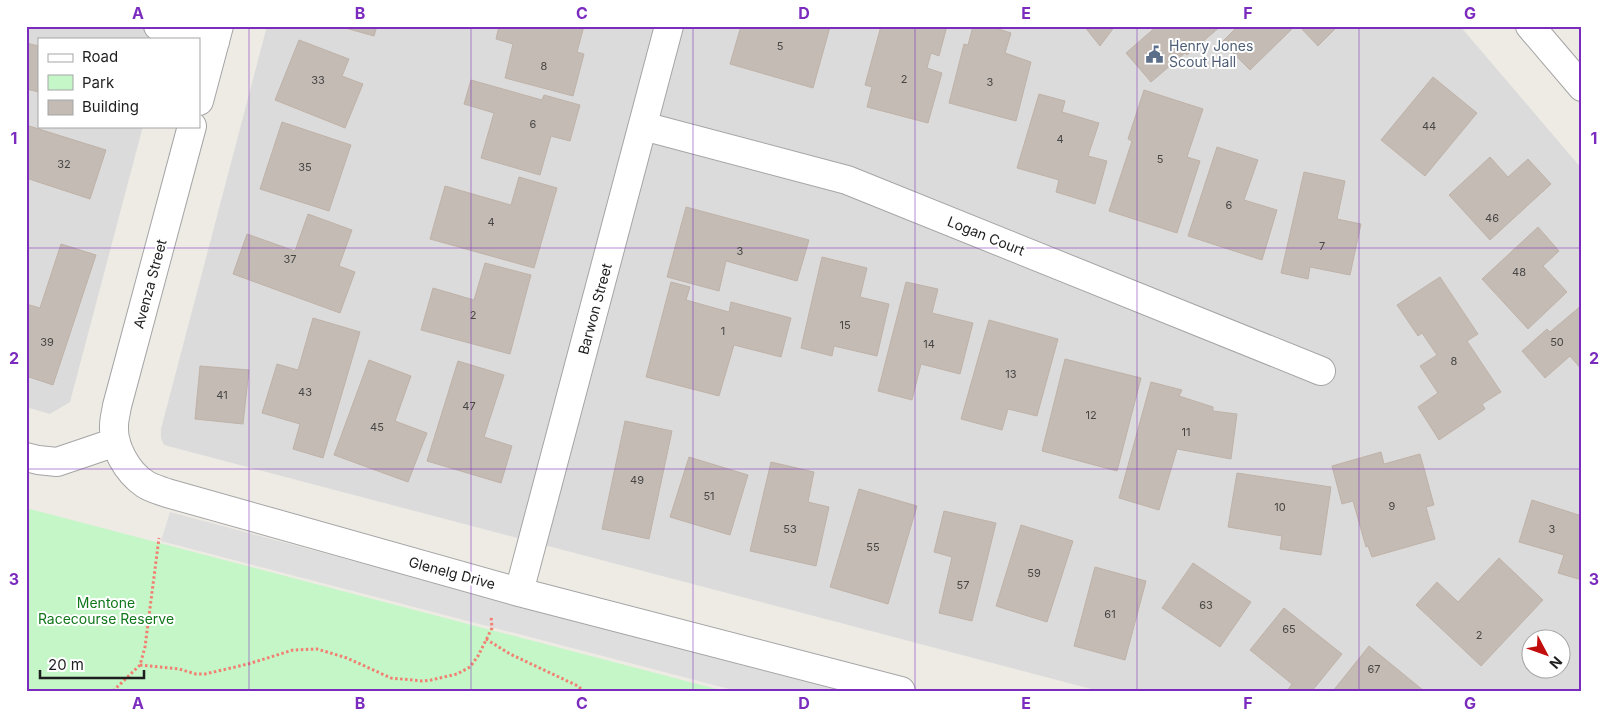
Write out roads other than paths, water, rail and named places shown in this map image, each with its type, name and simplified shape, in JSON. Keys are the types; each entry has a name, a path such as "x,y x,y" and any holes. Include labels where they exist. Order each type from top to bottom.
{"street":[{"path":"158,26 217,34 200,97"},
{"name":"Barwon Street","path":"520,592 669,26"},
{"path":"1530,26 1582,87"},
{"name":"Logan Court","path":"643,126 847,180 1321,371"},
{"name":"Avenza Street","path":"116,442 114,426 117,406 191,128"},
{"path":"26,457 57,462 116,442"},
{"name":"Glenelg Drive","path":"116,442 130,470 151,488 520,592 902,691"}],"place":[{"name":"Henry Jones Scout Hall","path":"1155,54"}],"park label":[{"name":"Mentone Racecourse Reserve","path":"106,612"}]}
